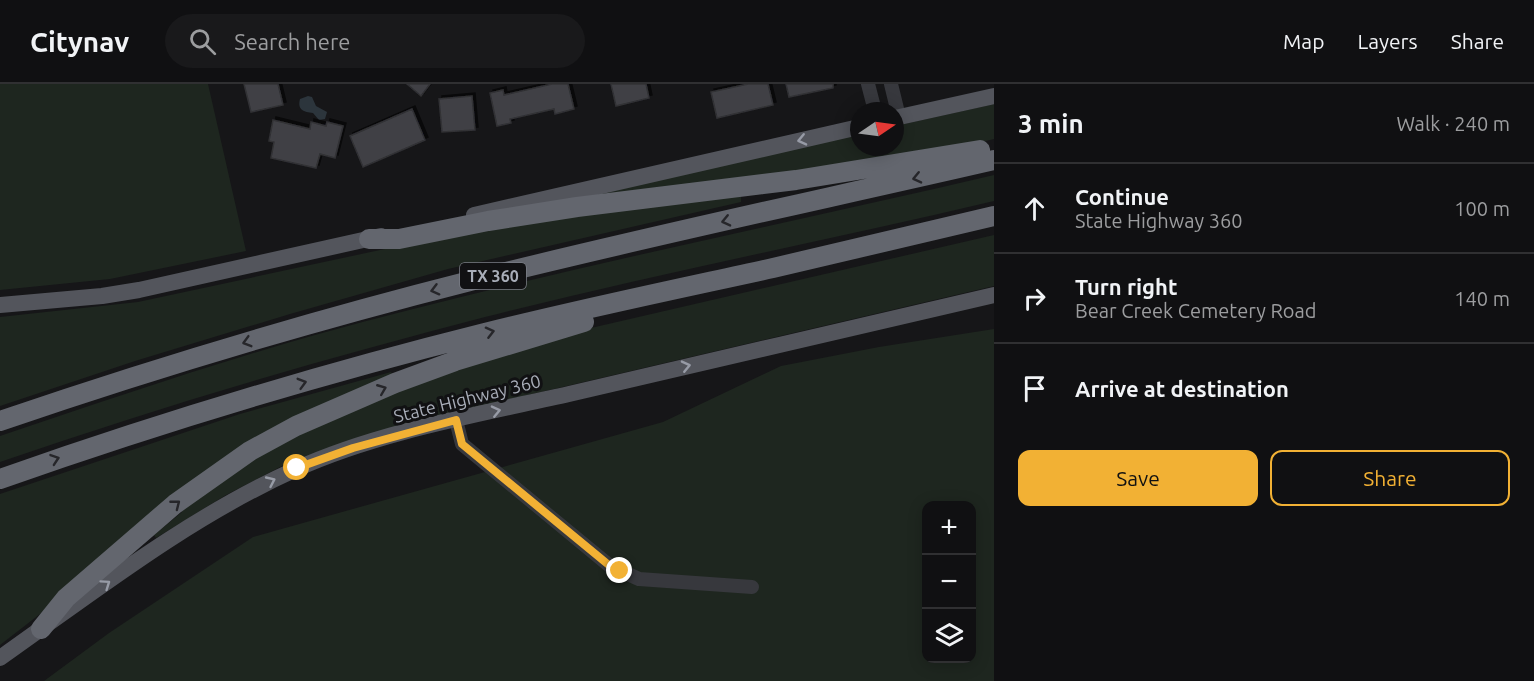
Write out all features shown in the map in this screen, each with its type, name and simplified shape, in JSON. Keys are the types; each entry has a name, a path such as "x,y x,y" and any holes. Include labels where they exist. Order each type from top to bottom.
{"highway":[{"path":"369,239 399,239 488,221 577,207 796,180 994,147"},
{"name":"TX 360","path":"0,421 214,352 472,280 994,160"},
{"path":"0,478 158,426 314,379 486,332 994,216"},
{"path":"40,629 66,598 149,527 212,477 250,451 296,426 395,383 455,361 590,320 623,300"}],"main road":[{"path":"904,116 994,96"},
{"path":"0,305 102,296 139,290 850,129"},
{"name":"State Highway 360","path":"0,658 190,524 243,494 297,468 353,448 456,420 994,295"}],"street":[{"path":"868,84 873,102"},
{"path":"891,84 894,102"},
{"path":"456,420 462,444 610,566 639,579 752,587"}],"shaded area":[{"path":"0,84 208,84 246,251 110,279 0,290"},
{"path":"312,97 316,106 327,112 325,119 319,120 313,113 300,108 300,99"},
{"path":"994,104 994,139 965,146 904,156 904,124"},
{"path":"850,136 850,156 903,156 810,171 597,198 596,193"},
{"path":"994,175 994,201 612,286 424,333 181,403 0,462 0,436 196,371 315,335 484,291"},
{"path":"741,194 741,202 448,269 290,314 135,361 0,406 0,317 138,302 515,221"},
{"path":"994,235 994,286 490,404 329,448 282,466 226,495 156,538 154,535 182,512 180,508 263,451 378,396 552,337"},
{"path":"994,329 994,681 44,681 109,633 253,537 663,422 781,366 879,347"},
{"path":"391,372 393,378 281,427 0,645 0,494 240,414"}],"building":[{"path":"244,84 278,84 283,105 251,112"},
{"path":"407,84 430,84 421,96"},
{"path":"552,84 568,84 574,109 555,114 554,109 510,119 511,123 497,126 490,93 503,90 504,95"},
{"path":"611,84 646,84 649,98 616,106"},
{"path":"748,84 768,84 773,105 717,118 711,92"},
{"path":"786,84 833,84 833,88 789,97"},
{"path":"472,96 475,130 442,132 439,99"},
{"path":"412,109 425,140 363,167 350,136"},
{"path":"273,120 310,129 311,122 326,126 327,122 343,126 335,158 320,154 316,168 271,158 274,142 269,141"}],"route":[{"path":"297,468 353,448 456,420 462,444 610,566 620,571"}]}
